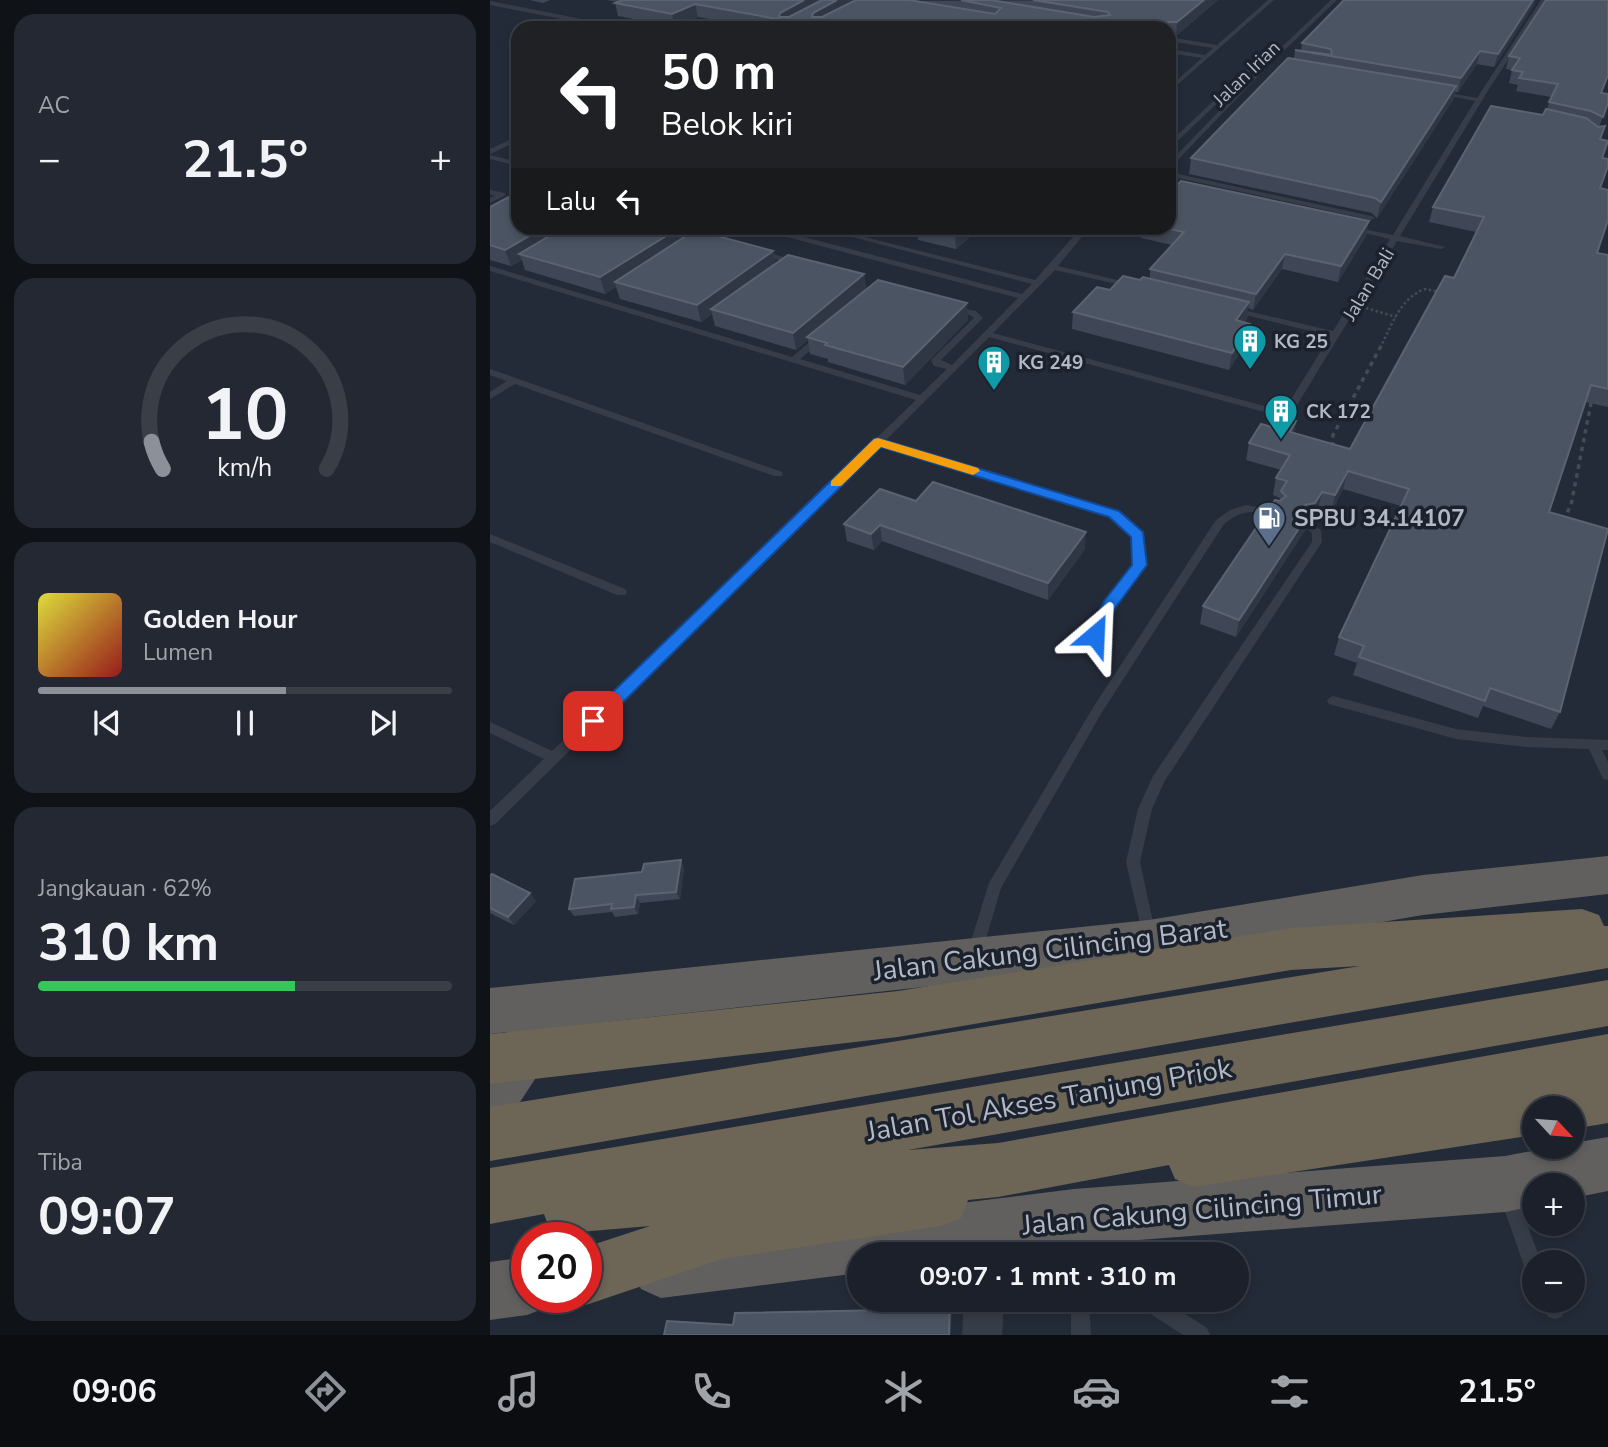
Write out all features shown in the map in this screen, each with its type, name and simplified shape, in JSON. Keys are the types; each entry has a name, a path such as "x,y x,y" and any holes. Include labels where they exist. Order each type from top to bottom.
{"highway":[{"name":"Jalan Cakung Cilincing Barat","path":"490,1011 574,1003 978,941 1608,875"},
{"path":"490,1059 898,1014 1291,949 1608,928"},
{"path":"490,1135 1608,947"},
{"path":"490,1101 530,1040 574,1003"},
{"name":"Jalan Tol Akses Tanjung Priok","path":"490,1196 1608,1003"},
{"path":"490,1212 998,1170 1608,1059"},
{"path":"1586,1101 1608,1097"},
{"path":"602,1272 722,1231 1522,1111"},
{"name":"Jalan Cakung Cilincing Timur","path":"602,1276 984,1241 1075,1236 1505,1184 1608,1164"}],"street":[{"path":"982,1335 983,1312"}],"lane":[{"path":"1176,84 1271,0"},
{"name":"Jalan Irian","path":"1176,140 1322,0"},
{"path":"1176,160 1267,64 1279,57 1334,0"},
{"name":"Jalan Bali","path":"988,334 1278,411 1291,408 1478,102 1544,0"},
{"path":"490,3 581,21"},
{"path":"1176,39 1218,47"},
{"path":"1176,52 1206,57"},
{"path":"1267,64 1277,66"},
{"path":"1424,90 1490,106"},
{"path":"490,155 511,142"},
{"path":"490,143 511,148"},
{"path":"490,155 511,162"},
{"path":"1176,176 1371,218"},
{"path":"490,192 502,195 490,201"},
{"path":"490,212 509,202"},
{"path":"1342,226 1441,247"},
{"path":"696,235 716,241"},
{"path":"790,235 1024,297"},
{"path":"849,235 1037,283"},
{"path":"490,820 954,368 1053,267 1079,235"},
{"path":"692,244 704,237"},
{"path":"742,248 806,266"},
{"path":"783,270 794,262"},
{"path":"509,274 520,267"},
{"path":"1053,267 1148,290"},
{"path":"490,268 922,399"},
{"path":"603,302 614,295"},
{"path":"946,306 973,313 979,318 936,360 937,364 954,368"},
{"path":"1229,309 1337,335"},
{"path":"699,331 709,324"},
{"path":"793,360 832,328"},
{"path":"490,372 778,474"},
{"path":"490,396 514,381"},
{"path":"878,442 1114,514 1138,536 1139,565 1110,605 1095,635"},
{"path":"978,941 994,887 1098,709 1220,522 1234,509 1253,507 1275,513"},
{"path":"1146,922 1133,862 1145,809 1158,780 1317,542 1317,532 1308,525"},
{"path":"490,538 621,592"},
{"path":"1333,701 1456,734 1608,745"},
{"path":"490,727 555,758"},
{"path":"1593,745 1608,774"},
{"path":"1505,1184 1528,1250"},
{"path":"1080,1312 1081,1335"},
{"path":"1165,1312 1200,1335"}],"path":[{"path":"1433,289 1583,320 1597,328 1600,332 1590,411 1571,505 1565,517 1558,523 1550,523 1337,458 1331,445 1333,435 1395,317 1414,293 1433,289"},
{"path":"1355,305 1395,317"}],"building":[{"path":"623,0 804,0 780,13 779,17 789,17 822,0 837,0 813,13 812,17 822,17 856,0 909,0 995,14 1001,8 961,0 991,0 1094,17 1110,15 1108,12 1033,0 1204,0 1177,22 788,21 695,4 672,14 615,3"},
{"path":"1344,0 1533,0 1498,54 1480,51 1461,78 1295,50 1332,55 1331,49 1302,43"},
{"path":"1546,0 1608,0 1608,75 1601,93 1608,94 1608,103 1603,117 1591,111 1549,102 1558,84 1519,78 1523,72 1512,70 1520,58 1509,56"},
{"path":"1288,58 1456,86 1381,202 1375,198 1191,158"},
{"path":"1491,106 1543,115 1546,109 1586,118 1598,127 1605,126 1600,139 1608,141 1602,158 1608,159 1608,166 1600,188 1608,190 1608,220 1597,253 1608,255 1608,389 1591,385 1549,512 1608,529 1560,712 1490,688 1485,701 1359,657 1364,646 1339,637 1409,489 1348,471 1335,495 1322,492 1315,503 1305,505 1309,513 1239,620 1203,606 1275,500 1280,501 1286,496 1281,491 1287,481 1276,478 1290,455 1249,443 1261,424 1272,427 1279,416 1296,421 1290,432 1350,449 1445,276 1454,278 1484,217 1433,207"},
{"path":"1181,181 1369,221 1341,266 1285,254 1256,294 1150,269 1184,232 1176,230 1176,186"},
{"path":"511,196 511,235 531,235 505,250 490,245 490,207"},
{"path":"551,235 668,235 600,277 519,254"},
{"path":"687,235 714,235 773,251 697,305 615,282"},
{"path":"788,255 864,274 793,333 711,309"},
{"path":"1123,276 1140,280 1143,277 1249,302 1236,320 1250,324 1232,353 1073,312 1097,287 1110,290"},
{"path":"878,280 967,303 903,367 825,345 827,343 807,337"},
{"path":"933,482 1086,532 1048,583 880,525 871,534 844,524 880,489 916,501"},
{"path":"681,860 676,892 636,895 634,907 611,909 612,904 569,909 575,879 642,872 644,864"},
{"path":"492,874 530,893 508,917 490,908"},
{"path":"950,1312 949,1335 664,1335 667,1321 733,1325 735,1313"}],"slow traffic":[{"path":"836,483 878,442 973,471"}],"place":[{"name":"KG 25","path":"1250,371"},
{"name":"KG 249","path":"994,392"},
{"name":"CK 172","path":"1281,441"},
{"name":"SPBU 34.14107","path":"1269,548"}],"route":[{"path":"593,721 878,442 1114,514 1138,536 1139,565 1110,605 1095,635"}]}
